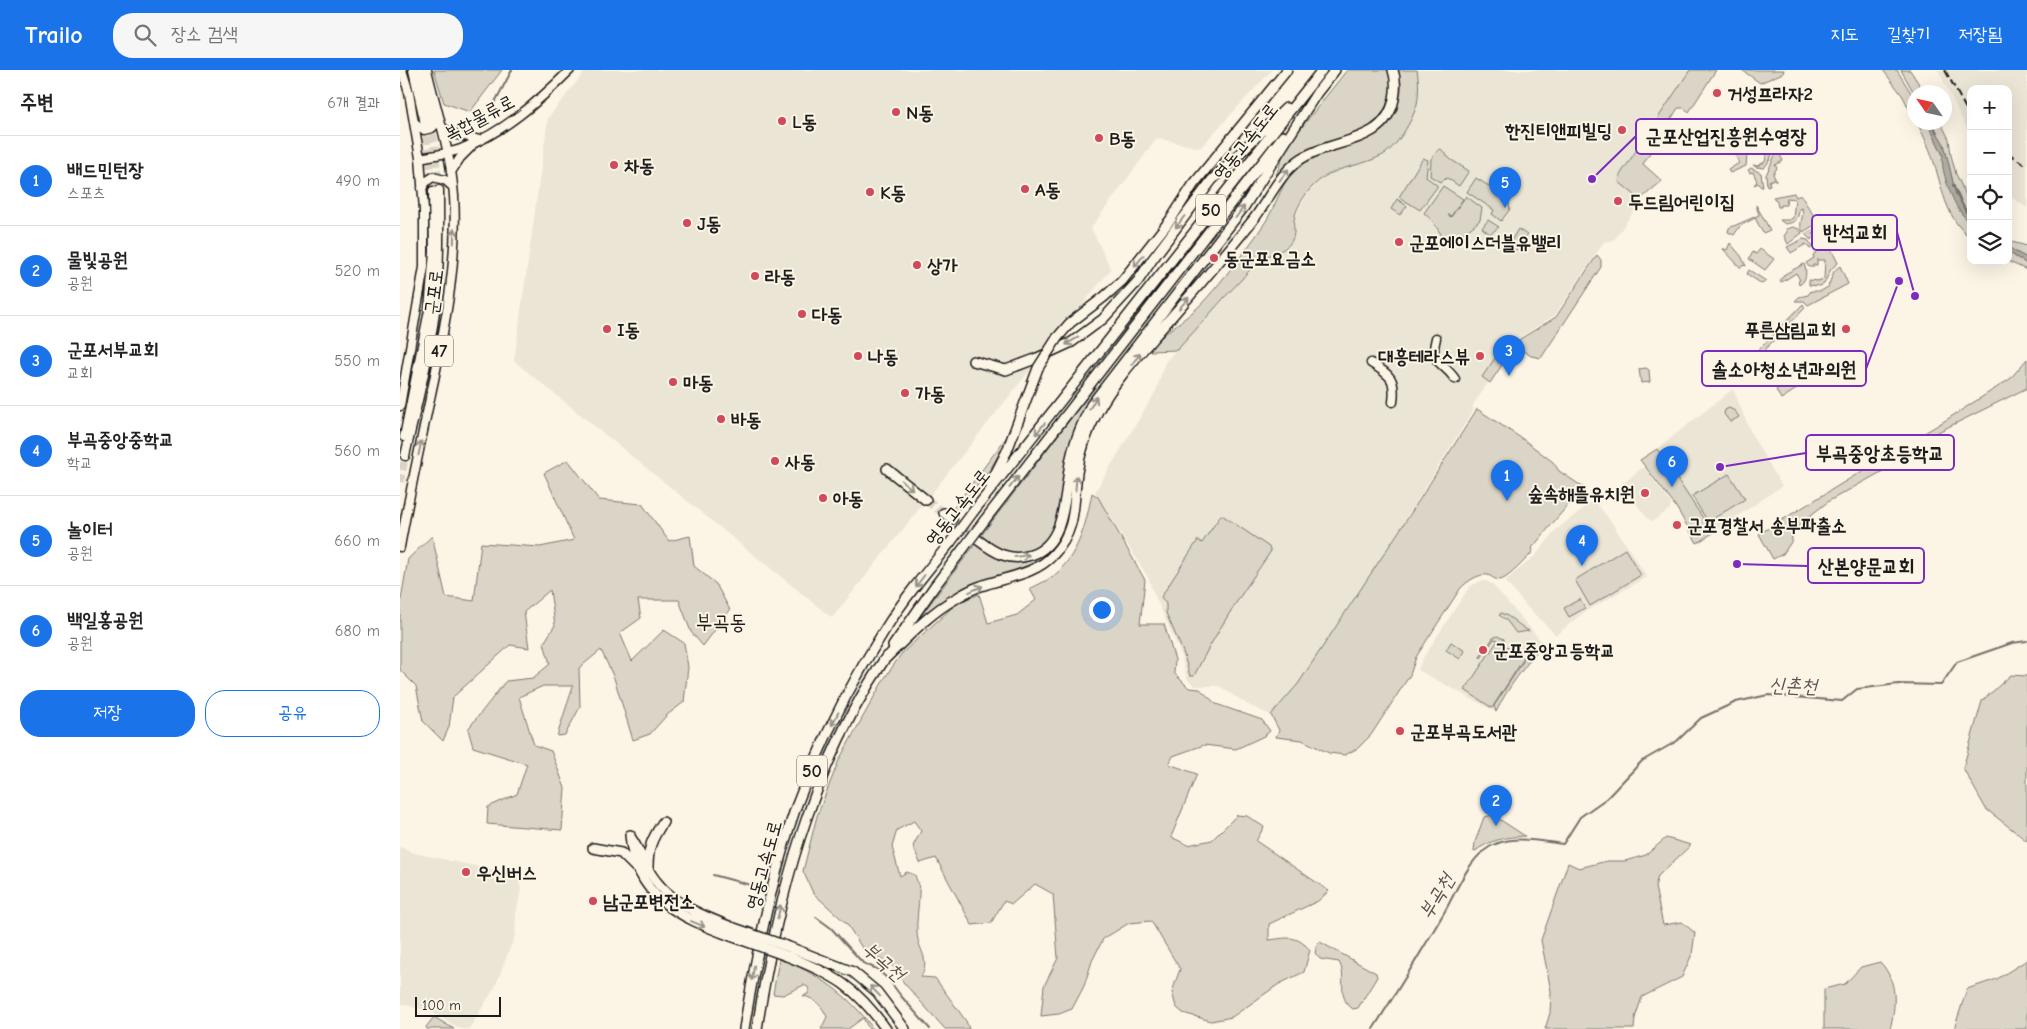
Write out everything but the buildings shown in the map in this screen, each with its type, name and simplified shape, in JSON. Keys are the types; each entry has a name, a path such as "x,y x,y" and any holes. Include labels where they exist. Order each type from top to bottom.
{"highway":[{"path":"979,504 1007,451 1038,368 1057,338 1070,323 1122,281 1171,219 1194,186 1287,70"},
{"name":"영동고속도로","path":"744,1029 755,963 774,883 796,808 823,742 854,680 885,629 979,504 1322,70"},
{"name":"영동고속도로","path":"758,1029 767,964 785,888 809,810 865,689 934,587 984,521 1335,70"},
{"path":"883,661 934,613 953,600 980,586 1029,571 1043,564 1053,555 1071,527 1080,457 1090,426 1100,407 1120,379 1215,267 1262,208 1291,167 1305,156 1363,136 1382,124 1393,104 1396,90 1393,70"},
{"path":"973,361 1006,370 1072,342 1103,319 1138,282 1152,260 1212,180 1310,85"},
{"path":"978,540 998,554 1022,558 1035,554 1051,543 1060,524 1075,443 1091,404 1244,208 1318,91"},
{"path":"888,469 926,500"},
{"path":"944,513 952,519"},
{"path":"648,870 648,853 652,839 663,822"},
{"path":"732,932 675,900 648,870 630,835 631,850 637,869 650,891 671,910 695,923 732,932 853,972 877,992 905,1029"},
{"path":"593,848 621,853 637,869"},
{"path":"788,951 850,988 870,1006 886,1029"}],"main road":[{"name":"군포로","path":"400,406 424,268 420,158 409,92 402,70"},
{"name":"군포로","path":"400,547 446,322 453,260 453,187 448,153 413,70"},
{"name":"군포로","path":"420,70 434,123"},
{"name":"군포로","path":"427,70 434,123"},
{"name":"복합물류로","path":"420,158 448,153 477,141 508,124 541,99 570,70"},
{"path":"414,122 424,130 432,128 434,123 453,135 469,136 477,141 460,158 451,172"},
{"path":"422,188 433,177 445,180 453,187"},
{"name":"군포로","path":"402,456 430,336 437,295 440,242 436,191"},
{"path":"1436,338 1433,351 1434,357 1456,379"},
{"path":"1371,363 1384,371 1393,380 1393,402"}],"shaded area":[{"path":"434,70 502,70 470,112 444,103"},
{"path":"586,70 1272,70 1200,148 1157,138 1091,228 1111,269 832,618 514,361 548,118"},
{"path":"1347,70 1388,70 1390,91 1384,110 1378,119 1362,132 1352,137 1329,142 1309,150 1288,166 1274,181 1286,147"},
{"path":"1398,70 1417,70 1418,96 1412,118 1398,141 1381,156 1335,171 1318,181 1310,189 1298,208 1294,220 1293,236 1288,246 1257,263 1177,350 1150,351 1165,334 1201,304 1230,270 1266,221 1284,186 1297,166 1323,150 1368,138 1381,130 1391,119 1400,94 1401,83"},
{"path":"1417,70 1716,70 1689,112 1684,108 1678,108 1643,164 1662,181 1645,195 1614,240 1604,242 1555,315 1520,337 1512,352 1510,351 1473,405 1473,411 1377,565 1298,684 1271,715 1250,706 1219,686 1195,686 1187,679 1180,652 1149,579 1095,492 1156,391 1165,362 1261,259 1270,257 1285,248 1292,241 1295,229 1294,219 1309,190 1322,178 1336,170 1382,156 1393,146 1401,134 1419,89"},
{"path":"1690,70 1716,70 1689,112 1684,108 1678,108 1643,164 1662,181 1643,197 1636,196 1619,182 1620,175"},
{"path":"1742,70 1784,70 1783,73 1760,83"},
{"path":"1883,70 1897,70 1907,86 1907,105"},
{"path":"1901,70 1910,70 1920,85 1909,85"},
{"path":"1938,70 2027,70 2027,208 2012,198 2012,85 1967,85 1967,129 1952,98 1952,85 1945,85"},
{"path":"1921,130 1931,130 1943,155 1961,213 1967,218 1967,234 1956,223 1947,205"},
{"path":"1931,130 1935,130 1944,144 1956,195 1967,211 1967,219 1958,209 1951,194 1943,168 1943,155"},
{"path":"1935,130 1944,130 1949,139 1956,174 1967,197 1967,211 1956,195 1944,144"},
{"path":"1764,131 1769,133 1783,161 1775,165 1777,168 1773,174 1776,181 1774,179 1769,181 1770,185 1767,186 1766,175 1776,153 1773,151 1770,160 1764,168 1753,165 1757,166 1765,162 1768,146"},
{"path":"1441,149 1450,159 1469,171 1459,186 1447,178 1440,182 1430,176 1431,159"},
{"path":"1735,154 1747,155 1746,166 1730,173 1728,170 1739,163"},
{"path":"1423,158 1428,160 1426,177 1437,187 1420,210 1399,197"},
{"path":"1751,168 1761,173 1763,187 1758,183 1754,185 1757,181 1753,172 1750,173 1748,170"},
{"path":"1476,178 1508,198 1510,209 1501,221 1492,214 1494,210 1467,192"},
{"path":"1443,186 1463,199 1451,216 1448,215 1451,217 1466,196 1482,208 1480,220 1458,236 1442,236 1432,220 1424,213"},
{"path":"1794,193 1796,197 1801,195 1818,223 1803,232 1801,229 1802,208 1799,209 1797,218 1791,223 1785,224 1780,220 1793,218 1795,199 1787,198 1786,205 1778,207 1773,197"},
{"path":"1397,199 1407,206 1400,215 1391,209"},
{"path":"1756,205 1770,230 1763,233 1755,218 1740,226 1734,235 1728,232 1729,228 1759,215"},
{"path":"1488,220 1499,227 1490,234 1482,228"},
{"path":"1820,226 1838,263 1831,269 1824,284 1820,286 1809,285 1809,280 1818,281 1824,279 1825,260 1817,260 1817,265 1813,265 1813,267 1809,267 1806,263 1814,258 1813,255 1823,243 1821,237 1814,233 1811,240 1805,234"},
{"path":"1793,227 1799,229 1802,233 1788,244 1784,236 1787,232 1786,229"},
{"path":"1518,229 1527,235 1518,249 1515,250 1511,241"},
{"path":"1803,239 1808,240 1813,247 1810,249 1806,244 1791,253 1787,247"},
{"path":"2012,242 2027,246 2027,258 2012,249"},
{"path":"1730,243 1741,256 1746,266 1743,265 1741,268 1722,248 1727,250"},
{"path":"1760,249 1774,259 1765,270 1749,259 1753,252 1756,254"},
{"path":"2012,249 2027,258 2027,264 2012,255"},
{"path":"1597,255 1601,260 1601,267 1541,358 1531,356 1517,347 1520,339 1556,317"},
{"path":"2012,255 2027,264 2027,270 2012,263"},
{"path":"1804,264 1806,276 1802,283 1799,285 1798,281 1800,280 1796,273 1782,282 1780,281 1785,274"},
{"path":"1840,266 1848,284 1808,305 1804,301 1795,301 1799,297 1808,295 1811,291 1821,291 1828,287 1834,271"},
{"path":"1749,270 1766,281 1762,284 1747,274"},
{"path":"1803,304 1805,308 1742,373 1740,369"},
{"path":"1502,348 1510,353 1490,383 1482,377"},
{"path":"1808,351 1823,372 1781,399 1776,390 1785,384 1781,376"},
{"path":"2027,359 2027,388 1926,438 1892,466 1829,501 1802,522 1793,533 1791,542 1783,554 1773,559 1759,534 2010,379"},
{"path":"1646,368 1649,370 1650,382 1641,383 1639,369"},
{"path":"1095,387 1097,389 1086,407 1073,440 1056,524 1045,542 1023,554 1000,552 980,537"},
{"path":"1733,389 1752,435 1782,486 1713,533 1657,449"},
{"path":"1729,408 1735,411 1739,417 1730,422 1724,414 1725,410"},
{"path":"1477,409 1524,440 1553,462 1559,471 1583,487 1532,548 1533,550 1530,555 1510,574 1499,580 1488,575 1481,575 1469,581 1460,589 1416,657 1410,675 1371,735 1358,748 1345,755 1329,753 1302,740 1276,737 1279,730 1271,715 1298,684"},
{"path":"1014,427 991,468 954,516 950,513"},
{"path":"1657,449 1713,533 1697,543 1676,507 1640,460"},
{"path":"568,460 599,500 642,504 669,541 690,536 694,566 716,584 730,610 703,646 691,632 679,600 638,600 641,618 620,633 632,661 664,630 684,643 688,667 684,702 667,715 650,734 633,740 614,678 601,650 579,668 580,707 565,735 557,736 573,686 543,686 519,697 534,745 551,751 565,788 562,830 487,824 488,807 517,794 527,764 473,747 468,729 506,681 533,678 550,664 544,643 555,625 550,590 524,612 529,648 510,645 453,697 449,727 443,741 423,721 416,686 400,670 400,605 408,559 432,536 446,597 474,601 481,543 540,547 574,540 544,473"},
{"name":"숲속해뜰유치원","path":"1642,468 1645,469 1671,503 1670,509 1653,521 1648,519 1621,485"},
{"path":"1729,474 1745,499 1708,522 1692,496"},
{"path":"1092,493 1098,497 1145,580 1140,624 1164,624 1175,660 1174,673 1189,688 1200,689 1216,704 1262,720 1270,731 1264,736 1236,749 1204,745 1173,756 1169,764 1197,774 1171,837 1188,845 1212,840 1237,815 1247,816 1264,827 1256,841 1329,891 1318,901 1269,924 1269,940 1296,939 1310,950 1304,972 1279,984 1232,1017 1211,1021 1183,1013 1176,1007 1172,992 1180,969 1151,921 1129,923 1103,939 1092,961 1084,986 1072,1009 1059,1014 1041,1016 1044,986 1058,958 1053,894 1035,884 1012,904 1004,901 991,923 972,925 936,858 920,863 913,846 921,831 914,821 897,830 892,847 900,876 907,872 915,875 919,887 917,933 925,965 921,977 935,978 966,1021 969,1029 945,1029 904,983 892,965 864,951 847,924 813,893 803,871 817,816 839,760 884,679 902,653 956,604 979,594 988,623 1017,615 1036,600 1030,589 1057,573 1077,546"},
{"path":"1594,500 1612,523 1647,577 1583,613 1556,635 1528,608 1505,581 1536,555 1556,530"},
{"path":"1221,515 1269,547 1271,551 1221,627 1194,676 1190,676 1183,652 1166,613 1166,604 1161,597 1198,540 1202,543"},
{"path":"976,543 994,555 1008,560 1016,561 1044,552 1046,555 1022,568 979,582 954,594 917,621"},
{"path":"1625,549 1641,575 1590,606 1575,580"},
{"name":"군포중앙고등학교","path":"1481,581 1492,584 1543,643 1518,674 1501,700 1496,712 1418,670 1423,658 1470,586"},
{"path":"1580,599 1585,608 1569,617 1564,608"},
{"path":"1501,613 1529,631 1516,633 1507,621 1499,615"},
{"path":"1497,636 1504,639 1504,644 1502,644 1524,658 1492,708 1465,690 1498,640 1494,639 1480,657 1493,638"},
{"path":"1451,642 1465,651 1460,659 1446,650"},
{"path":"1543,643 1512,685 1496,712 1494,706 1524,660 1527,662"},
{"path":"2011,675 2027,676 2027,841 1986,809 1963,768 1982,701"},
{"path":"1493,815 1525,836 1498,840 1474,852 1475,842 1484,817"},
{"path":"1666,838 1691,845 1658,876 1655,887 1663,925 1682,922 1695,933 1692,954 1682,977 1642,997 1635,1018 1634,1029 1545,1029 1550,1013 1551,991 1541,940 1568,863 1579,868 1607,861 1625,861 1646,855"},
{"path":"400,847 414,853 503,872 515,877 519,881 521,890 516,914 515,935 495,987 469,1029 461,1029 431,1012 400,1003"},
{"path":"1320,942 1376,973 1377,977 1358,1008 1353,1009 1344,999 1339,962 1320,959 1315,953"},
{"path":"779,959 793,964 832,986 854,1006 873,1029 869,1029 863,1018 848,1029 821,1029 827,1017 818,1004 803,996 808,994 809,988 804,985 783,995 773,994"},
{"path":"2027,960 2027,1029 1954,1029 1967,989 1997,979"},
{"path":"1880,962 1886,969 1893,985 1894,1011 1890,1029 1824,1029 1824,989 1845,984 1861,967"},
{"path":"434,1017 454,1029 427,1029 426,1027"}],"waterway":[{"path":"495,102 512,70"},
{"path":"1953,185 1966,212"},
{"name":"신촌천","path":"1373,1029 1428,941 1462,878 1479,855 1503,841 1523,839 1563,844 1580,817 1607,798 1642,761 1677,741 1701,718 1736,702 1768,695 1842,701 1857,689 1898,684 1941,685 1957,662 2012,643 2027,641"},
{"name":"부곡천","path":"713,875 758,887"},
{"name":"부곡천","path":"816,917 831,928 863,963 877,969 889,980 930,1029"}],"tunnel":[{"path":"432,122 439,190"},
{"path":"425,124 433,191"},
{"path":"400,482 405,456"},
{"path":"926,500 944,513"},
{"path":"952,519 978,540"}],"railway":[{"path":"1945,70 1967,111"},
{"path":"2012,156 2027,166"}],"place":[{"name":"거성프라자2","path":"1717,93"},
{"name":"N동","path":"896,112"},
{"name":"L동","path":"782,121"},
{"name":"한진티앤피빌딩","path":"1622,130"},
{"name":"B동","path":"1099,138"},
{"name":"차동","path":"614,165"},
{"name":"군포산업진흥원수영장","path":"1592,179"},
{"name":"A동","path":"1025,189"},
{"name":"K동","path":"870,192"},
{"name":"두드림어린이집","path":"1618,201"},
{"name":"놀이터","path":"1505,208"},
{"name":"J동","path":"687,223"},
{"name":"군포에이스더블유밸리","path":"1399,242"},
{"name":"동군포요금소","path":"1214,258"},
{"name":"상가","path":"917,265"},
{"name":"라동","path":"755,276"},
{"name":"솔소아청소년과의원","path":"1899,281"},
{"name":"반석교회","path":"1915,296"},
{"name":"다동","path":"802,314"},
{"name":"I동","path":"607,329"},
{"name":"푸른삼림교회","path":"1846,329"},
{"name":"나동","path":"858,356"},
{"name":"대흥테라스뷰","path":"1480,356"},
{"name":"군포서부교회","path":"1509,376"},
{"name":"마동","path":"673,382"},
{"name":"가동","path":"905,393"},
{"name":"바동","path":"721,419"},
{"name":"사동","path":"775,461"},
{"name":"부곡중앙초등학교","path":"1720,467"},
{"name":"백일홍공원","path":"1672,487"},
{"name":"숲속해뜰유치원","path":"1645,493"},
{"name":"아동","path":"823,498"},
{"name":"배드민턴장","path":"1507,501"},
{"name":"군포경찰서 송부파출소","path":"1677,525"},
{"name":"산본양문교회","path":"1737,564"},
{"name":"부곡중앙중학교","path":"1582,566"},
{"name":"군포중앙고등학교","path":"1483,650"},
{"name":"군포부곡도서관","path":"1400,731"},
{"name":"물빛공원","path":"1496,826"},
{"name":"우신버스","path":"466,872"},
{"name":"남군포변전소","path":"593,901"}],"district":[{"name":"부곡동","path":"721,622"}]}
